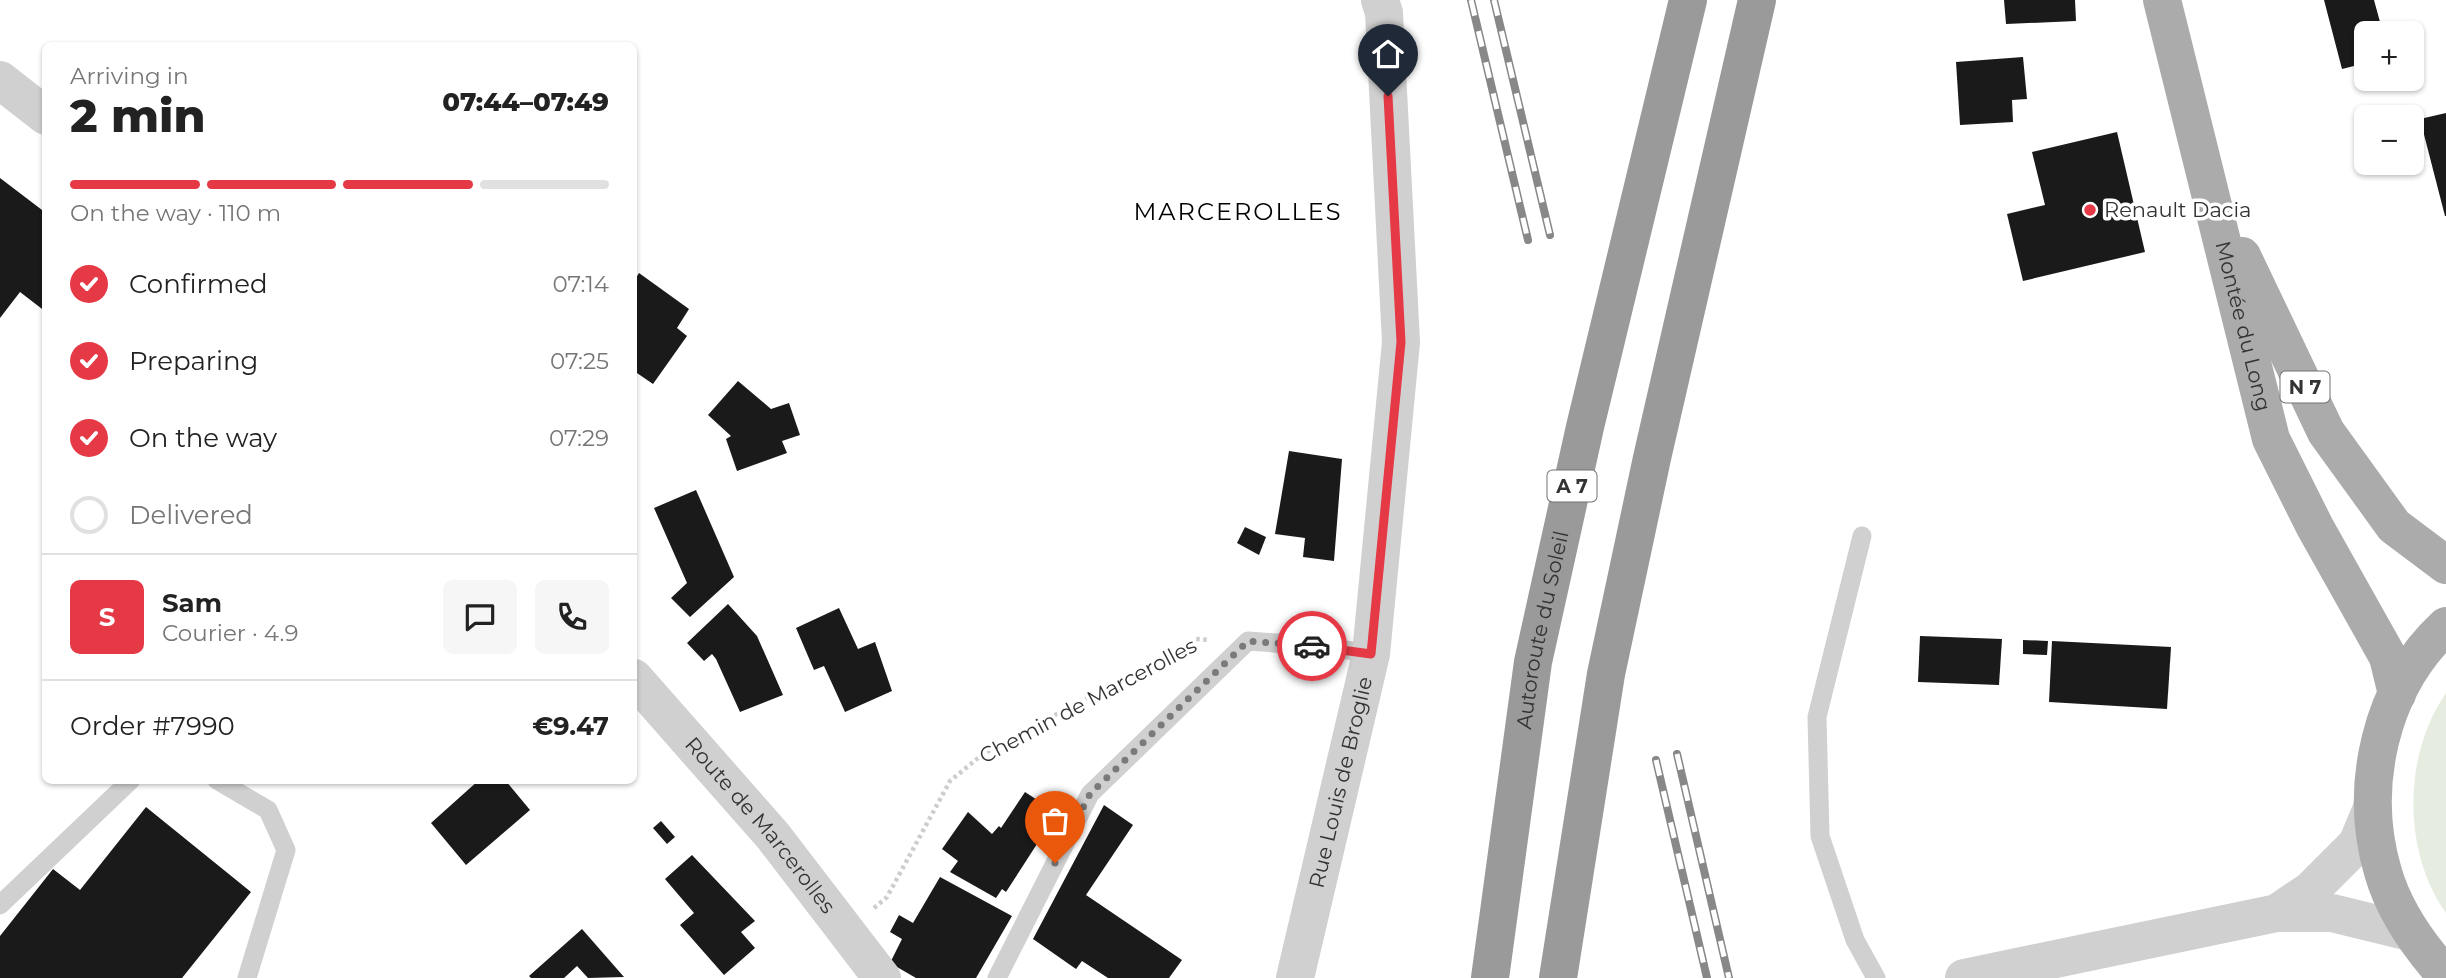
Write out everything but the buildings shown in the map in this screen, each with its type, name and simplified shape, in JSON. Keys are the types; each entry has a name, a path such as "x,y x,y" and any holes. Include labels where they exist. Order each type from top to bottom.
{"highway":[{"name":"Autoroute du Soleil","path":"1490,978 1533,662 1585,427 1688,0"},
{"path":"1558,978 1606,674 1651,458 1757,0"}],"main road":[{"name":"N 7","path":"2162,0 2205,180"},
{"name":"Montée du Long","path":"2205,180 2326,432 2394,526 2446,565"},
{"name":"Montée du Long","path":"2205,180 2271,439 2315,527 2388,657 2397,694"},
{"path":"2446,626 2415,662 2397,694 2381,734 2374,772 2372,808 2383,873 2410,932 2446,976"}],"street":[{"name":"Rue Louis de Broglie","path":"1295,978 1371,654 1401,342 1384,13 1380,0"},
{"path":"0,80 42,113"},
{"name":"Route de Marcerolles","path":"637,681 773,836 882,978"},
{"path":"2277,913 2311,890 2357,844 2372,808"},
{"path":"1964,978 2277,913 2332,913 2410,932"}],"lane":[{"path":"1862,536 1817,717 1821,836 1855,940 1876,978"},
{"path":"997,978 1090,794 1248,641 1329,647 1371,654"},
{"path":"0,905 127,784"},
{"path":"224,784 268,810 286,850 247,978"}],"path":[{"name":"Chemin de Marcerolles","path":"847,931 887,897 950,781 983,754 1196,639 1248,641"}],"shaded area":[{"path":"2446,693 2446,913 2421,861 2413,803 2422,745 2432,718"}],"railway":[{"path":"1471,0 1528,240"},
{"path":"1494,0 1550,235"},
{"path":"1677,754 1729,978"},
{"path":"1656,760 1707,978"}],"way so far":[{"path":"1055,863 1090,794 1248,641 1312,646"}],"place":[{"name":"Renault Dacia","path":"2090,210"}],"district":[{"name":"MARCEROLLES","path":"1238,212"}],"route":[{"path":"1312,646 1371,654 1401,342 1388,96"}]}
